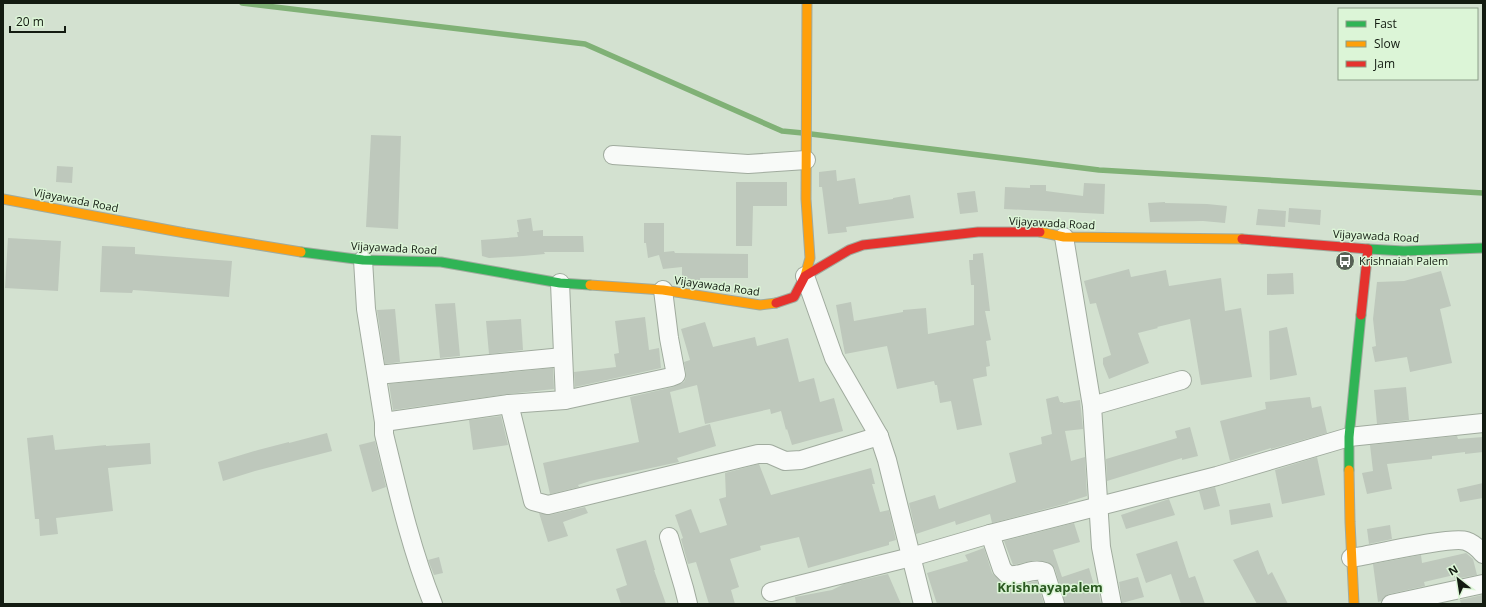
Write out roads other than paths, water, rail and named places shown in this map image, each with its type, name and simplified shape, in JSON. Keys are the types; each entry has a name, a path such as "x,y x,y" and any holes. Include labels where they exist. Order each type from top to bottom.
{"main road":[{"path":"805,276 810,258 806,199 807,3"},
{"name":"Vijayawada Road","path":"3,199 185,233 318,255 362,260 441,262 560,283 663,290 760,305 780,303 794,297 805,276 849,250 863,245 978,232 1038,232 1064,237 1250,239 1308,245 1404,251 1483,248"},
{"path":"1354,604 1351,558 1349,437 1368,249"}],"street":[{"path":"613,155 748,164 806,155"},
{"path":"1064,237 1092,406 1101,547 1112,604"},
{"path":"362,260 366,309 384,422 384,434 410,537 425,585 433,604"},
{"path":"805,276 834,358 878,436 887,460 923,604"},
{"path":"560,283 565,400"},
{"path":"384,422 509,404 565,400 671,377 676,374 669,338 663,290"},
{"path":"377,375 563,357"},
{"path":"1092,406 1182,380"},
{"path":"509,404 533,501 548,504 758,454 769,454 785,461 801,460 878,436"},
{"path":"771,592 911,557 990,534 1217,476 1349,437 1483,423"},
{"path":"990,534 1002,569 1008,575 1016,576 1037,569 1045,572 1055,604"},
{"path":"669,537 688,604"},
{"path":"1351,558 1446,541 1465,541 1480,550 1483,554"},
{"path":"1391,604 1483,584"}],"waterway":[{"path":"242,3 585,44 782,131 803,133"},
{"path":"811,134 1099,170 1483,193"}],"place":[{"name":"Krishnaiah Palem","path":"1345,261"}],"district":[{"name":"Krishnayapalem","path":"1050,587"}]}
